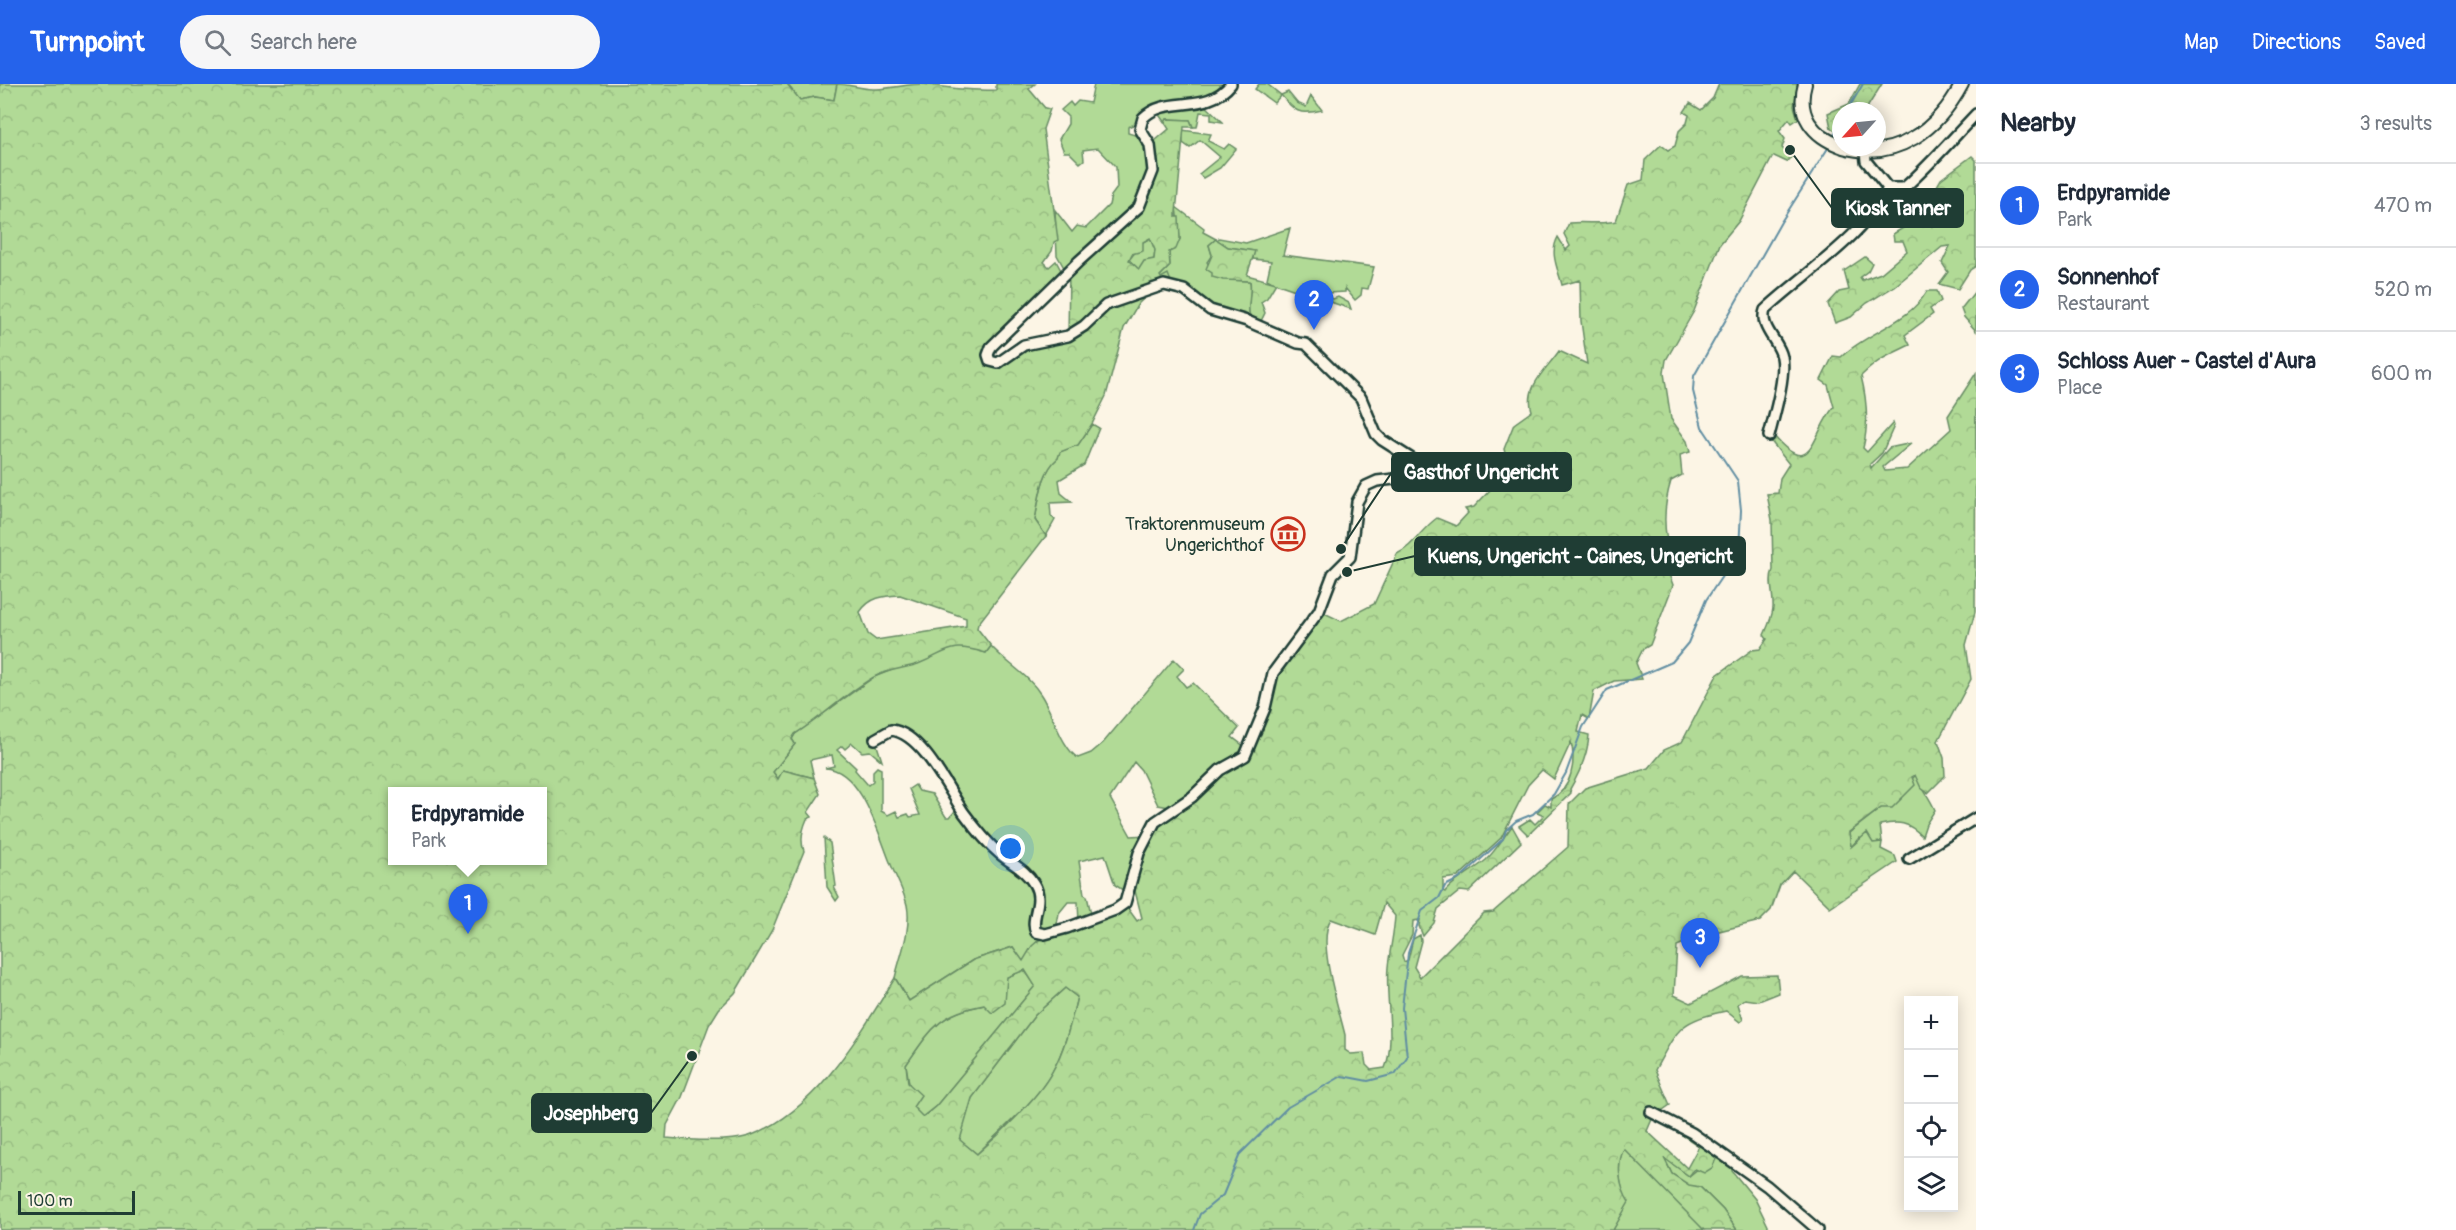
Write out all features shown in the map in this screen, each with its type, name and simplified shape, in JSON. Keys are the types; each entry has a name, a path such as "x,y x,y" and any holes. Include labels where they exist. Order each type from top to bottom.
{"main road":[{"path":"1804,84 1801,98 1809,126 1832,142"},
{"path":"1886,147 1898,145 1925,132 1945,113 1962,84"}],"street":[{"path":"875,739 891,730 909,736 936,769 979,834 1032,881 1039,900 1034,924 1036,932 1045,934 1067,928 1121,907 1128,897 1139,852 1155,822 1192,797 1220,770 1245,756 1265,708 1273,673 1319,611 1333,574 1350,557 1357,502 1366,486 1377,481 1403,478 1418,467 1414,461 1376,434 1361,398 1306,344 1298,344 1238,317 1210,310 1184,290 1173,287 1164,285 1106,305 1084,326 1068,336 1024,345 998,363 990,361 988,355 991,347 1085,255 1140,207 1153,171 1149,145 1140,129 1143,118 1160,107 1203,102 1221,93 1231,84"},
{"path":"1888,188 1904,188 1933,161 1943,147 1976,114"},
{"path":"1866,156 1866,161 1888,188"},
{"path":"1769,436 1782,358 1762,316 1765,310 1793,284 1802,280 1847,240 1874,211 1888,188"},
{"path":"1909,859 1976,818"},
{"path":"1651,1112 1692,1133 1788,1202 1818,1230"}],"green space":[{"path":"0,84 787,84 800,100 815,97 834,100 837,84 873,89 923,84 960,89 996,90 996,84 1035,84 1029,89 1045,108 1050,109 1043,129 1058,240 1054,242 1052,251 1044,262 1049,267 1056,261 1064,276 991,347 993,363 1024,345 1068,336 1069,271 1129,219 1153,171 1150,145 1169,129 1165,123 1167,119 1190,120 1193,127 1184,127 1176,213 1176,217 1179,217 1180,239 1176,249 1169,252 1170,266 1160,276 1161,278 1168,274 1173,287 1155,288 1138,304 1124,328 1106,396 1092,424 1078,445 1060,452 1044,478 1035,520 1046,536 978,624 977,628 991,646 986,653 964,648 950,649 918,664 874,677 795,734 792,739 795,744 773,772 778,779 783,770 814,778 820,794 808,812 812,817 807,819 803,830 804,851 772,930 735,993 719,1009 709,1025 682,1097 667,1125 666,1138 710,1140 743,1138 752,1135 797,1108 817,1089 852,1046 895,978 909,1001 973,960 1013,947 1023,961 1032,946 1039,940 1120,912 1127,907 1137,921 1142,918 1135,891 1141,857 1154,828 1212,777 1244,760 1270,684 1320,611 1341,621 1374,604 1397,554 1408,547 1437,518 1456,526 1468,513 1465,509 1474,507 1491,489 1491,483 1504,475 1507,461 1504,449 1514,424 1532,411 1530,402 1534,386 1559,351 1587,364 1581,321 1580,280 1562,285 1554,255 1558,237 1566,250 1570,246 1564,234 1569,223 1616,221 1628,185 1643,180 1645,160 1661,145 1668,150 1675,146 1679,131 1687,123 1689,115 1684,112 1690,103 1701,110 1713,98 1719,84 1798,84 1794,106 1798,119 1792,123 1789,119 1779,131 1785,139 1782,148 1792,157 1787,162 1774,156 1772,158 1739,221 1720,244 1694,311 1666,360 1664,373 1671,419 1687,441 1690,452 1680,455 1682,475 1671,481 1668,491 1665,529 1672,558 1663,558 1673,585 1650,645 1643,649 1636,663 1642,679 1614,681 1594,691 1589,719 1582,715 1578,732 1589,735 1583,763 1570,789 1571,793 1528,835 1519,826 1530,819 1535,824 1544,815 1537,812 1545,804 1551,807 1551,799 1564,789 1571,774 1573,758 1571,742 1554,779 1542,770 1528,785 1501,838 1458,877 1443,879 1443,891 1445,892 1452,884 1486,860 1512,826 1521,842 1469,892 1460,891 1438,909 1434,923 1423,936 1419,926 1420,920 1413,921 1412,935 1402,955 1404,962 1408,960 1413,939 1420,935 1421,941 1414,967 1420,977 1484,913 1493,912 1568,847 1569,804 1585,788 1649,768 1664,750 1682,742 1717,675 1752,650 1760,649 1767,639 1764,635 1773,608 1772,520 1767,494 1778,493 1780,478 1789,464 1770,440 1774,436 1787,449 1797,454 1804,454 1816,439 1834,407 1828,385 1821,380 1833,356 1841,357 1851,348 1899,319 1919,302 1927,291 1937,291 1941,301 1930,309 1933,314 1905,335 1910,345 1884,358 1861,376 1867,412 1863,448 1867,452 1893,423 1894,426 1882,453 1870,464 1871,468 1889,448 1912,443 1883,467 1885,471 1907,469 1951,429 1948,416 1976,373 1975,612 1966,645 1971,679 1938,741 1944,758 1945,776 1928,793 1921,788 1915,775 1912,777 1915,785 1892,808 1881,808 1849,832 1851,847 1867,833 1873,843 1882,842 1881,849 1895,856 1897,862 1830,907 1793,871 1780,885 1771,910 1760,921 1703,935 1677,946 1674,995 1691,1003 1742,976 1777,975 1779,993 1759,1001 1745,999 1738,1004 1743,1020 1740,1022 1726,1011 1698,1018 1681,1029 1655,1070 1670,1105 1653,1117 1647,1131 1687,1168 1699,1146 1679,1133 1681,1128 1719,1152 1712,1168 1704,1173 1695,1169 1689,1176 1664,1158 1672,1174 1689,1185 1700,1187 1723,1210 1737,1230 1704,1230 1624,1149 1620,1162 1620,1176 1629,1202 1613,1230 0,1230","holes":["1150,238 1155,250 1154,259 1144,261 1139,269 1129,260 1132,254 1143,251 1143,242","900,595 966,618 966,626 876,640 868,634 860,612 868,603 877,598","1384,903 1395,916 1387,979 1390,1045 1385,1068 1371,1070 1366,1065 1364,1053 1351,1054 1345,1050 1345,1035 1327,958 1327,929 1331,919 1375,935","1025,970 1035,986 936,1106 923,1117 913,1107 921,1095 908,1083 906,1065 930,1032 946,1018 969,1008 984,1005 992,1013 1005,1003 1007,977","1065,988 1077,997 1064,1045 1046,1082 1018,1116 977,1154 960,1140 972,1098 1035,1015"]},
{"path":"837,84 834,100 815,97 800,100 787,85"},
{"path":"1094,84 1221,84 1224,92 1204,104 1223,122 1211,120 1211,113 1200,112 1197,127 1193,127 1190,120 1167,119 1165,123 1155,109 1140,122 1128,127 1128,133 1145,138 1153,158 1139,207 1067,273 1057,255 1055,210 1072,232 1077,226 1086,228 1109,205 1111,196 1117,188 1116,167 1098,148 1083,150 1084,160 1080,163 1069,152 1064,152 1059,139 1068,124 1068,117 1061,110 1070,102 1073,106 1078,101 1090,103"},
{"path":"1259,84 1267,84 1281,95 1274,103 1255,89"},
{"path":"1860,84 1882,84 1871,102 1850,102"},
{"path":"1288,92 1297,103 1306,107 1311,96 1322,110 1298,111 1281,95"},
{"path":"1832,111 1832,129 1831,128 1828,113"},
{"path":"1182,130 1211,134 1208,141 1224,149 1229,144 1236,149 1220,168 1203,178 1199,174 1220,157 1200,140 1190,148 1183,143"},
{"path":"1972,156 1976,160 1976,266 1970,270 1958,289 1939,284 1948,272 1942,263 1950,246 1942,247 1895,286 1867,303 1851,317 1835,323 1828,304 1839,292 1849,290 1844,271 1865,257 1872,263 1868,271 1860,277 1862,280 1881,273 1907,251 1903,241 1894,241 1893,234 1910,224 1907,217 1929,200 1941,179"},
{"path":"1176,207 1204,228 1203,232 1216,239 1209,245 1212,255 1207,262 1215,273 1225,279 1250,281 1249,313 1252,323 1217,313 1161,278 1160,276 1170,266 1169,252 1180,239"},
{"path":"1290,228 1283,255 1374,267 1368,289 1362,288 1361,295 1355,300 1345,288 1345,292 1328,293 1318,285 1304,286 1333,299 1338,297 1349,303 1351,309 1272,282 1267,279 1271,261 1253,259 1254,251 1228,247 1217,240 1219,238 1246,243"},
{"path":"1150,238 1155,250 1154,259 1138,269 1129,260 1143,242"},
{"path":"1216,239 1228,247 1255,251 1247,275 1276,283 1267,298 1261,302 1265,313 1259,325 1250,317 1250,281 1223,280 1212,277 1212,273 1206,269 1212,255 1209,245"},
{"path":"1976,290 1976,331 1964,317 1961,309"},
{"path":"1092,424 1099,428 1084,465 1059,480 1061,493 1072,502 1050,503 1051,516 1055,520 1046,536 1035,520 1044,478 1058,458 1059,452 1078,445"},
{"path":"962,646 986,653 991,646 1036,688 1067,747 1078,758 1091,753 1103,743 1174,659 1184,669 1177,676 1186,687 1193,683 1239,728 1232,737 1245,747 1240,754 1215,769 1195,790 1169,807 1158,805 1141,770 1134,762 1110,798 1131,836 1145,835 1126,892 1115,885 1105,855 1079,861 1084,894 1087,896 1092,918 1079,922 1078,902 1068,902 1059,913 1056,929 1042,934 1023,962 1013,947 973,960 909,1001 895,978 907,932 907,905 867,805 849,779 838,771 825,768 834,766 832,755 810,760 814,778 783,770 778,779 773,772 795,744 792,739 795,734 874,677 902,666 914,665 949,648","holes":["902,732 954,798 952,804 955,811 950,817 946,817 932,794 919,791 915,785 909,789 920,815 910,817 908,814 899,817 896,811 888,815 881,811 881,769 877,767 873,771 873,781 868,785 855,770 856,768 837,750 842,746 845,749 852,743 862,752 870,751 882,761 875,739"]},
{"path":"1916,775 1935,810 1922,836 1908,825 1898,823 1880,825 1882,842 1873,843 1859,838 1851,847 1849,833 1881,808"},
{"path":"824,838 830,843 836,886 834,887 839,897 836,901 827,887"},
{"path":"1024,970 1036,985 936,1106 922,1117 913,1107 906,1065 915,1052 938,1024 969,1008 985,1005 1007,977"},
{"path":"1065,988 1077,997 1057,1063 1037,1094 977,1154 959,1140 972,1098 1035,1015"},
{"path":"1624,1148 1704,1230 1613,1230 1628,1202 1622,1189 1620,1175 1620,1161"},
{"path":"1719,1152 1732,1161 1732,1171 1755,1199 1770,1230 1737,1230 1723,1210 1700,1187 1689,1186 1672,1174 1664,1157 1689,1176"}],"waterway":[{"path":"1852,102 1863,84"},
{"path":"1194,1230 1200,1214 1223,1195 1240,1154 1288,1107 1342,1076 1368,1081 1395,1074 1407,1057 1402,1008 1408,953 1422,911 1439,898 1445,886 1459,879 1503,839 1506,830 1516,821 1533,814 1554,794 1566,773 1583,727 1607,690 1672,662 1688,643 1706,600 1739,551 1741,510 1738,481 1702,427 1693,391 1694,376 1781,222 1830,145"}],"place":[{"name":"Kiosk Tanner","path":"1790,150"},
{"name":"Sonnenhof","path":"1314,330"},
{"name":"Traktorenmuseum Ungerichthof","path":"1288,534"},
{"name":"Gasthof Ungericht","path":"1341,549"},
{"name":"Kuens, Ungericht - Caines, Ungericht","path":"1347,572"},
{"name":"Erdpyramide","path":"468,934"},
{"name":"Schloss Auer - Castel d'Aura","path":"1700,968"},
{"name":"Josephberg","path":"692,1056"}]}
